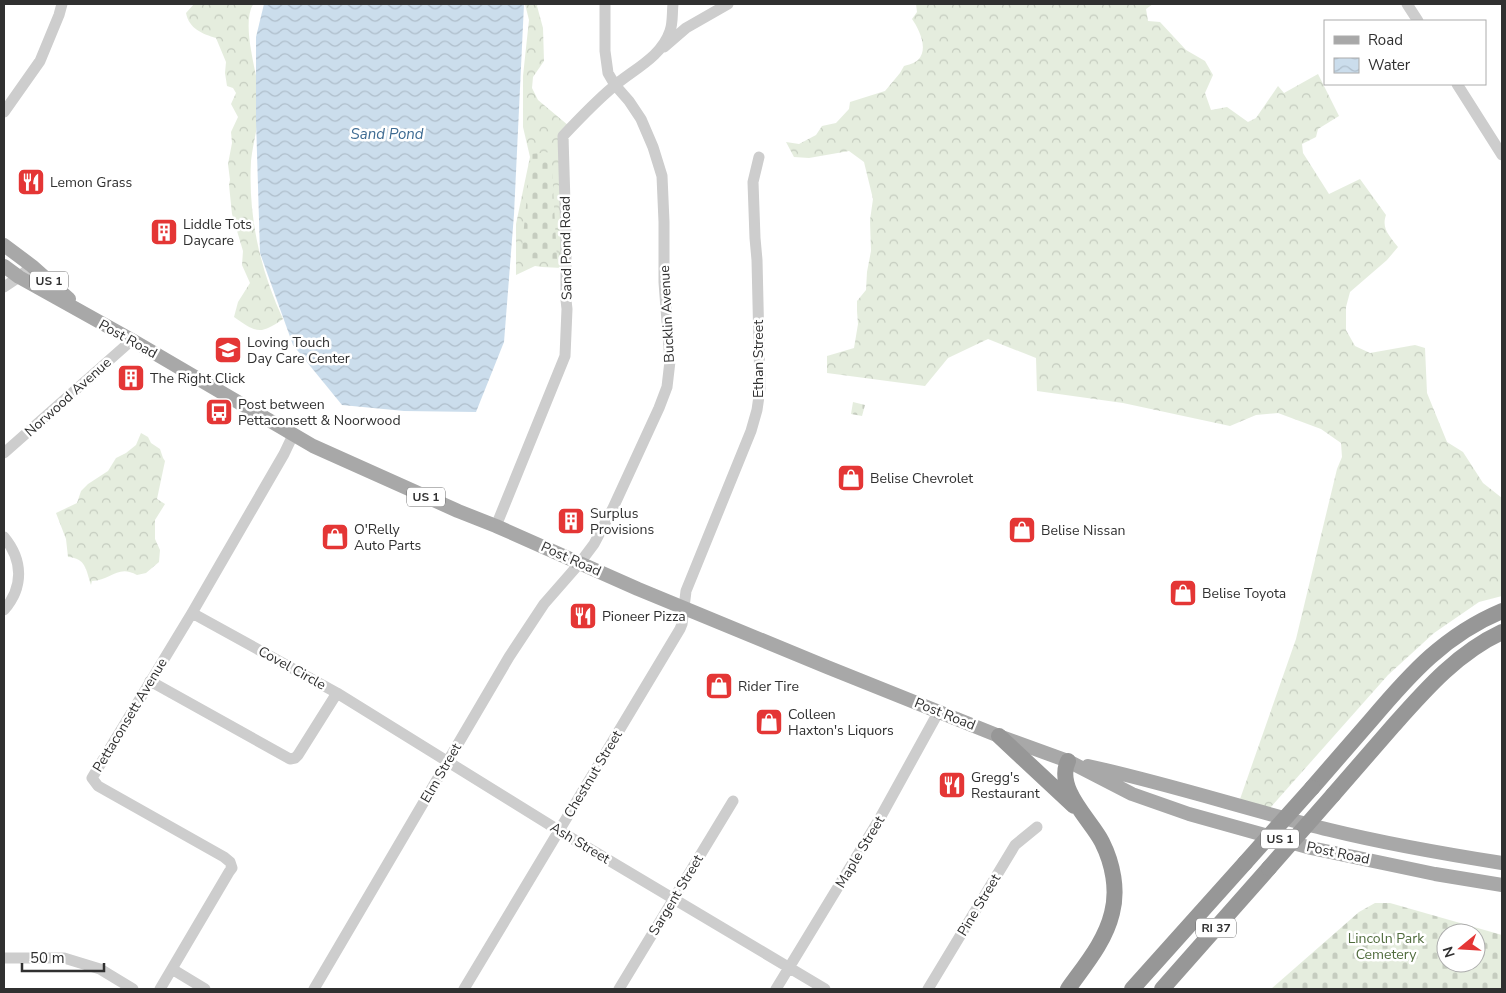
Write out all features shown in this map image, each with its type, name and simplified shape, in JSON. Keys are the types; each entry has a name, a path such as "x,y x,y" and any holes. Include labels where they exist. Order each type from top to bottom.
{"highway":[{"path":"1132,989 1425,660 1461,632 1502,611"},
{"name":"RI 37","path":"1162,989 1431,683 1462,656 1502,632"},
{"path":"999,736 1087,818"},
{"path":"1068,761 1065,774 1068,787 1074,801 1101,840 1110,860 1114,881 1114,902 1110,922 1102,940 1068,989"}],"main road":[{"name":"Post Road","path":"4,245 32,266 92,319"},
{"name":"Post Road","path":"4,266 19,277 132,340 312,446 579,564 999,736 1068,761 1137,777 1331,830 1502,863"},
{"name":"Post Road","path":"1068,761 1132,794 1189,814 1311,848 1435,874 1502,885"}],"street":[{"path":"4,112 40,61 62,4"},
{"name":"Bucklin Avenue","path":"579,564 594,544 613,508 659,408 667,387 670,361 664,282 662,176 653,147 640,119 608,73 605,51 605,4"},
{"name":"Sand Pond Road","path":"496,526 565,356 567,309 563,136 592,105 659,51 670,31 673,4"},
{"path":"659,51 686,28 728,4"},
{"path":"1407,4 1417,20"},
{"path":"1458,85 1502,155"},
{"name":"Ethan Street","path":"684,608 686,591 751,432 759,399 757,260 753,182 759,157"},
{"path":"4,287 32,266"},
{"name":"Norwood Avenue","path":"4,454 132,340"},
{"name":"Pettaconsett Avenue","path":"160,989 232,868 230,862 224,857 98,786 92,778 192,613 284,454 293,435"},
{"path":"4,537 15,554 19,574 13,598 4,610"},
{"name":"Elm Street","path":"314,989 509,657 544,604 579,564"},
{"name":"Chestnut Street","path":"464,989 680,629 684,608"},
{"name":"Covel Circle","path":"150,681 290,759 298,755 337,692 192,613"},
{"name":"Ash Street","path":"337,692 558,830 825,989"},
{"name":"Maple Street","path":"776,989 876,826 938,711"},
{"name":"Sargent Street","path":"619,989 733,801"},
{"name":"Pine Street","path":"928,989 1015,845 1036,826"},
{"path":"4,958 64,958 100,969 133,989"},
{"path":"172,969 205,989"}],"green space":[{"path":"194,4 253,4 249,26 260,105 251,161 252,202 257,242 262,262 283,319 263,330 254,329 234,317 238,302 250,283 242,265 243,251 232,214 229,185 228,164 232,143 231,132 238,117 231,104 236,93 233,88 227,86 226,62 216,38 197,30 188,19 186,13"},
{"path":"525,4 538,4 543,28 544,61 533,77 532,88 538,100 569,126 562,268 535,266 516,275 516,224 530,157 523,127 523,76 529,20"},
{"path":"916,4 1153,4 1146,9 1148,21 1160,22 1186,50 1205,61 1213,75 1205,93 1211,110 1227,107 1248,122 1256,118 1278,86 1284,93 1318,74 1339,116 1318,129 1316,137 1302,144 1303,153 1329,194 1360,179 1386,215 1385,228 1398,247 1387,260 1350,292 1346,307 1346,330 1355,346 1370,353 1415,345 1425,348 1427,393 1447,442 1463,452 1483,483 1502,498 1502,596 1479,602 1434,633 1388,675 1270,808 1239,802 1296,639 1337,469 1342,457 1341,443 1321,429 1278,413 1256,415 1230,426 1123,403 1037,391 1036,358 988,339 948,358 925,386 827,373 827,356 854,348 858,324 857,301 866,290 871,251 870,220 873,199 864,162 849,151 809,158 794,157 786,142 799,144 816,135 822,126 836,123 849,109 850,102 885,91 904,66 918,60 923,50 923,45 920,33 912,19 917,12"},
{"path":"551,152 557,259 521,258 531,154"},
{"path":"853,402 865,405 862,416 851,414"},
{"path":"141,433 160,449 165,461 157,499 165,504 155,520 155,539 160,550 159,562 146,573 137,575 125,571 119,572 92,581 91,585 82,562 68,557 66,539 56,513 77,503 81,491 108,471 116,458 136,445"},
{"name":"Lincoln Park Cemetery","path":"1375,903 1390,903 1460,923 1436,923 1436,973 1486,973 1486,930 1502,935 1502,989 1271,989 1359,912"}],"water":[{"name":"Sand Pond","path":"264,4 524,4 514,214 504,342 476,412 404,411 342,405 293,345 260,253 256,120 256,37"}],"place":[{"name":"Lemon Grass","path":"31,182"},
{"name":"Liddle Tots Daycare","path":"164,232"},
{"name":"Loving Touch Day Care Center","path":"228,350"},
{"name":"The Right Click","path":"131,378"},
{"name":"Post between Pettaconsett & Noorwood","path":"219,412"},
{"name":"Belise Chevrolet","path":"851,478"},
{"name":"Surplus Provisions","path":"571,521"},
{"name":"Belise Nissan","path":"1022,530"},
{"name":"O'Relly Auto Parts","path":"335,537"},
{"name":"Belise Toyota","path":"1183,593"},
{"name":"Pioneer Pizza","path":"583,616"},
{"name":"Rider Tire","path":"719,686"},
{"name":"Colleen Haxton's Liquors","path":"769,722"},
{"name":"Gregg's Restaurant","path":"952,785"}]}
